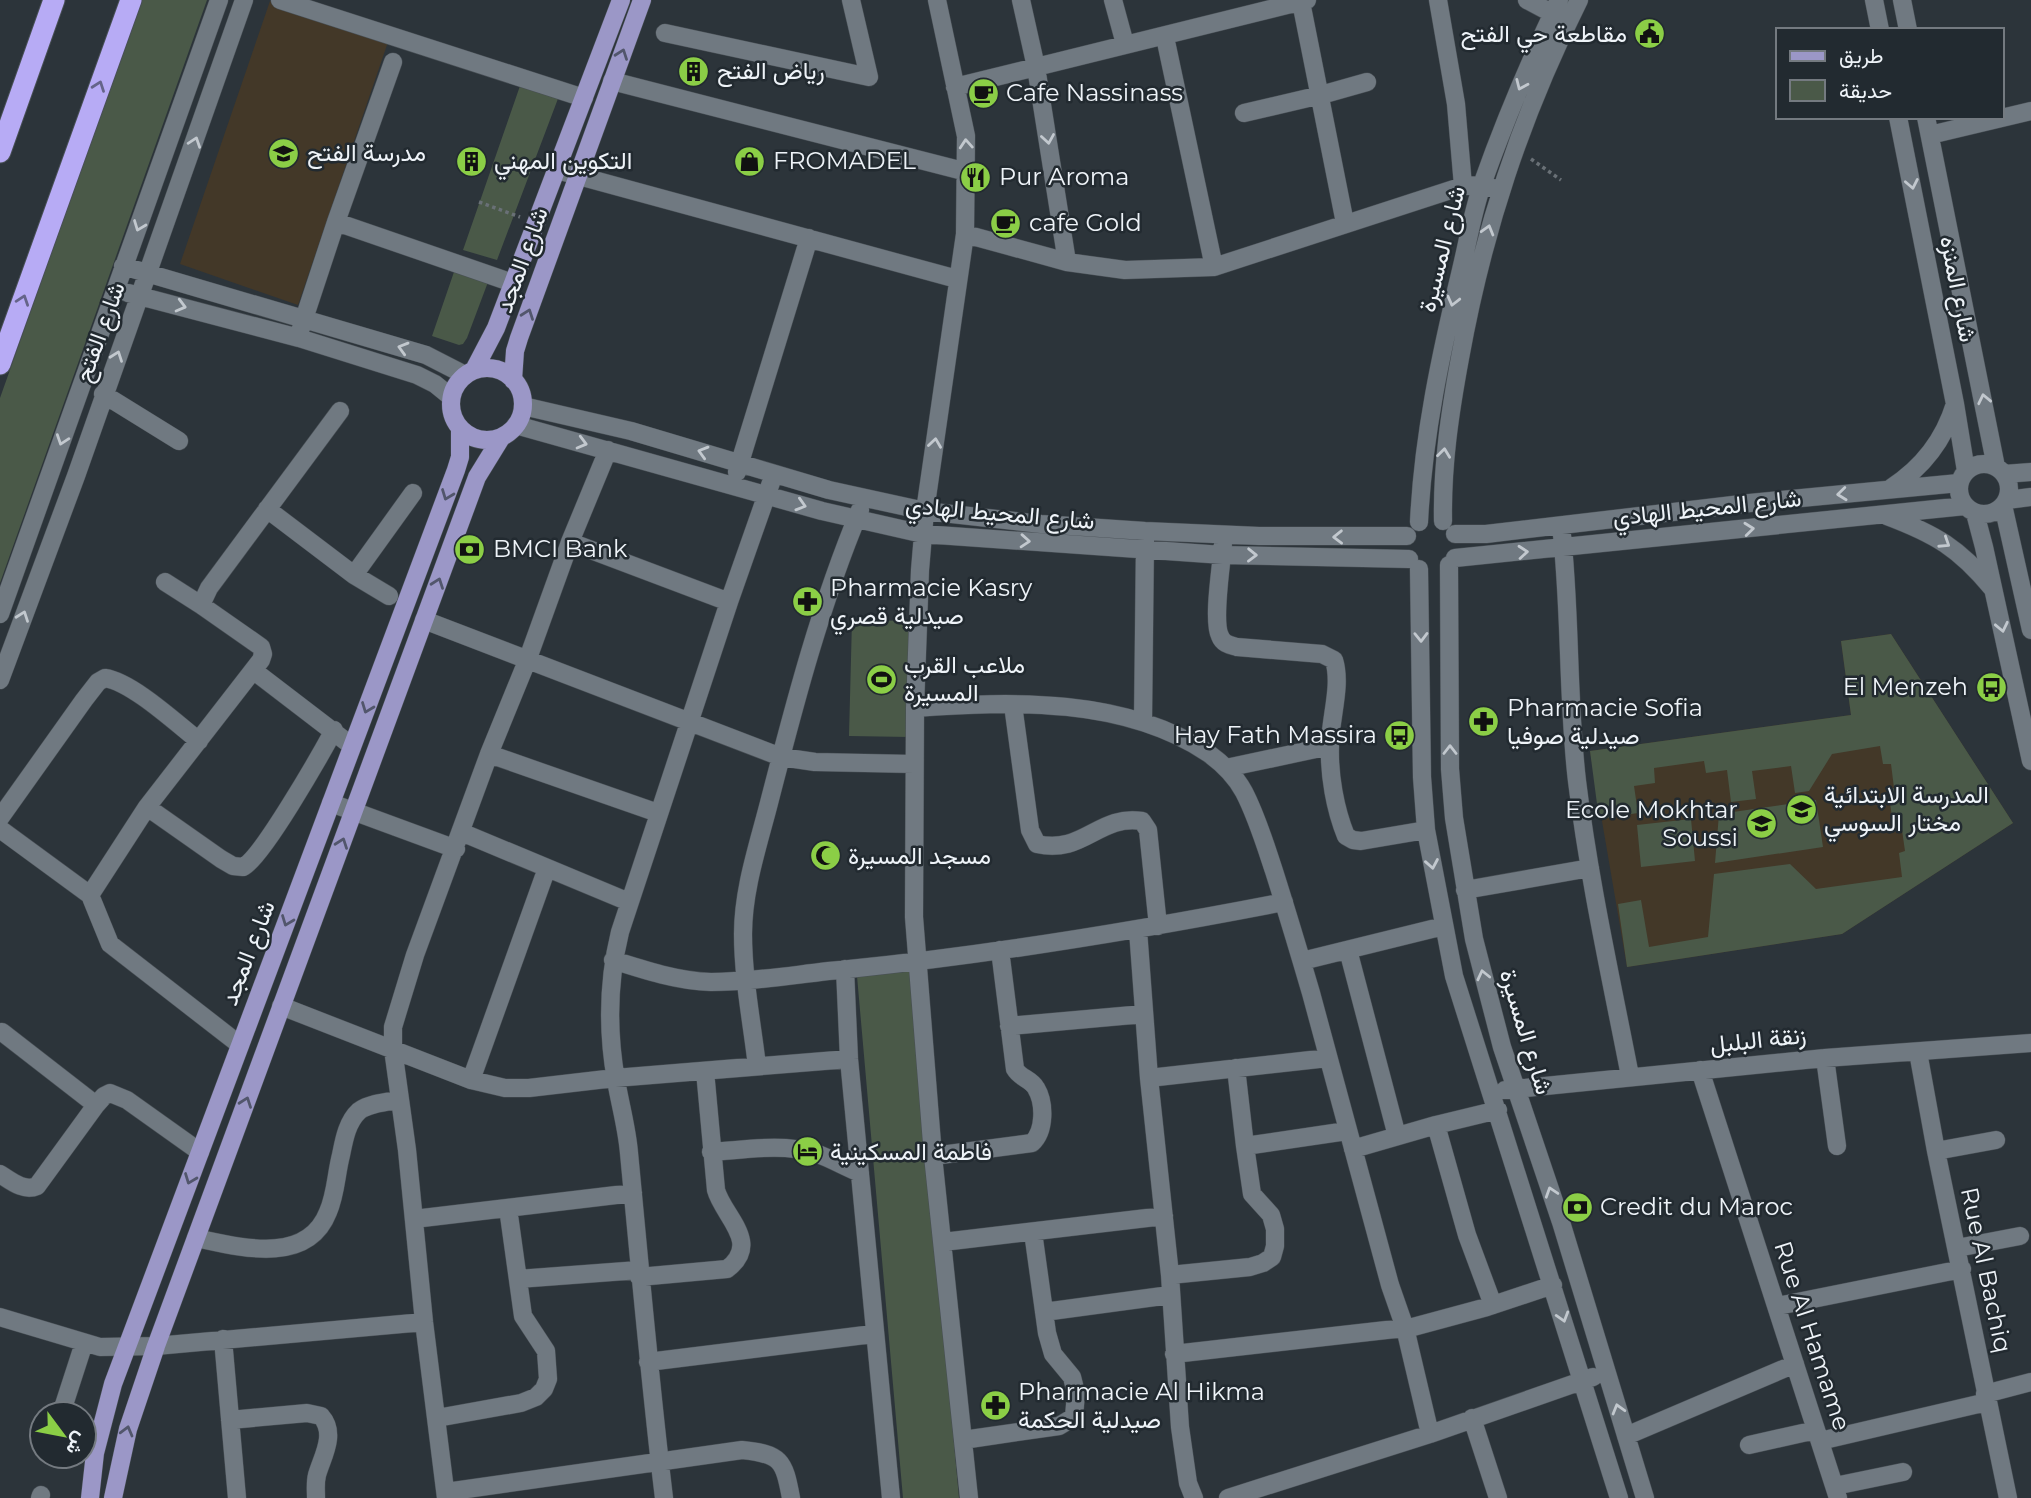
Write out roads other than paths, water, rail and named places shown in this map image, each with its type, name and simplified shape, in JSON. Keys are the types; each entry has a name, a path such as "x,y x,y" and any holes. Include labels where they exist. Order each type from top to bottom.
{"highway":[{"path":"0,152 54,0"},
{"path":"0,365 131,0"}],"main road":[{"name":"شارع المجد","path":"470,373 489,343 621,0"},
{"name":"شارع المجد","path":"513,380 515,351 642,0"},
{"path":"485,368 497,370 513,380 522,396 523,406 516,425 501,438 480,440 460,429 453,419 451,397 457,384 470,373 485,368"},
{"name":"شارع المجد","path":"90,1498 103,1418 127,1347 456,470 461,450 460,429"},
{"name":"شارع المجد","path":"113,1498 128,1429 156,1346 477,477 501,438"}],"street":[{"name":"شارع الفتح","path":"0,614 219,0"},
{"name":"شارع الفتح","path":"0,680 76,477 103,394 244,0"},
{"path":"279,0 584,98"},
{"path":"665,33 869,77 851,0"},
{"path":"937,0 965,136 967,172 965,234 923,534 914,764 916,962 933,1157 969,1498"},
{"path":"1021,0 1036,67 1067,262"},
{"path":"1113,0 1125,44"},
{"path":"1438,0 1456,104 1463,186"},
{"path":"1527,0 1560,12"},
{"name":"شارع المسيرة","path":"1413,529 1431,407 1451,313 1490,188 1511,109 1560,12 1578,0"},
{"path":"1874,0 1880,28"},
{"path":"1902,0 1908,28"},
{"path":"955,87 1125,44 1165,37 1244,7 1304,1 1345,223"},
{"name":"شارع المسيرة","path":"1449,528 1443,465 1490,188 1515,148 1540,82 1560,12"},
{"path":"1165,37 1214,267"},
{"path":"299,338 336,222 393,62"},
{"path":"612,81 967,172"},
{"path":"1244,113 1321,96 1367,82"},
{"path":"2003,115 2031,111"},
{"name":"شارع المنزه","path":"1898,119 1955,404 1962,477"},
{"path":"1928,126 1976,119"},
{"name":"شارع المنزه","path":"1928,126 2000,470"},
{"path":"557,170 957,279"},
{"path":"965,234 1067,262 1125,270 1214,267 1463,186 1490,188"},
{"path":"336,222 513,283"},
{"path":"733,484 809,238"},
{"path":"123,266 426,355 470,373"},
{"path":"115,289 299,338 417,375 435,384 451,397"},
{"path":"103,394 179,441"},
{"path":"1889,489 1913,472 1933,450 1947,427 1955,404"},
{"name":"شارع المحيط الهادي","path":"523,406 631,432 865,498 925,511 1041,524 1224,534 1329,537 1413,529"},
{"path":"201,605 209,588 340,411"},
{"name":"شارع المحيط الهادي","path":"516,425 856,519 923,534 1223,555 1414,564"},
{"path":"608,450 489,754 415,955 393,1027 393,1049 446,1495 742,1450 772,1455 783,1464 791,1498"},
{"path":"2031,472 2000,470 1980,463 1962,477 1958,494 1970,510 1994,591 2031,761"},
{"path":"2000,470 2009,487 2005,503 2031,630"},
{"path":"664,1498 639,1274 628,1141 615,1078 608,1016 613,960 658,813 774,474"},
{"name":"شارع المحيط الهادي","path":"1449,528 1486,534 1889,489 1962,477"},
{"path":"354,575 412,492"},
{"path":"1970,510 1991,513 2005,503 2031,497"},
{"path":"757,1066 743,934 745,905 781,757 814,642 840,559 865,498"},
{"path":"267,509 354,575 388,596"},
{"name":"شارع المحيط الهادي","path":"1452,561 1884,515 1970,510"},
{"path":"1884,515 1947,544 1969,563 1994,591"},
{"path":"1431,519 1449,528 1458,544 1452,561 1435,572 1414,564 1405,548 1413,529 1431,519"},
{"path":"1561,526 1569,698 1577,782 1590,868 1630,1076"},
{"path":"1143,722 1145,531"},
{"path":"1224,534 1218,629 1220,638 1227,645 1237,647 1322,654 1334,660 1336,680 1330,746 1334,793 1343,828 1349,839 1361,841 1426,831"},
{"path":"570,542 729,602"},
{"name":"شارع المسيرة","path":"1452,561 1450,769 1465,890 1488,996 1561,1222 1645,1498"},
{"name":"شارع المسيرة","path":"1414,564 1426,831 1454,976 1619,1498"},
{"path":"90,895 147,807 254,671 263,654 261,647 165,582"},
{"path":"424,620 781,757 815,762 914,764"},
{"path":"254,671 352,746"},
{"path":"0,818 98,682 105,678 129,687 199,741"},
{"path":"915,708 981,703 1096,712 1143,722 1199,748 1226,768 1242,789 1255,815 1302,961 1390,1285 1405,1328 1430,1434"},
{"path":"1013,705 1030,830 1037,844 1073,844 1112,822 1127,818 1142,821 1148,830 1158,926"},
{"path":"147,807 221,859 233,866 243,867 256,856 313,768 334,730"},
{"path":"1226,768 1330,746"},
{"path":"489,754 658,813"},
{"path":"331,803 353,812 458,840 547,868 629,902"},
{"path":"0,830 90,895 110,944 240,1045"},
{"path":"471,1080 547,868"},
{"path":"1465,890 1590,868"},
{"path":"613,960 688,979 710,982 747,980 916,962 1138,930 1284,902"},
{"path":"1302,961 1444,926"},
{"path":"1138,930 1185,1466 1194,1498"},
{"path":"933,1157 1018,1146 1032,1143 1038,1138 1042,1121 1038,1090 1015,1069 1000,950"},
{"path":"1348,950 1398,1136"},
{"path":"845,969 849,1059 873,1334 891,1498"},
{"path":"281,1006 471,1080 505,1088 849,1059"},
{"path":"1009,1026 1144,1014"},
{"path":"2,1032 96,1105"},
{"name":"زنقة البلبل","path":"1491,1092 1825,1058 2031,1043"},
{"name":"Rue Al Bachiq","path":"1918,1052 2008,1498"},
{"path":"1149,1078 1328,1058"},
{"path":"1825,1058 1837,1146"},
{"path":"1170,1275 1250,1267 1272,1257 1275,1229 1271,1215 1252,1194 1236,1068"},
{"name":"Rue Al Hamame","path":"1700,1070 1837,1492"},
{"path":"518,1279 727,1269 734,1264 738,1255 740,1233 737,1224 719,1201 711,1152 705,1071"},
{"path":"0,1174 23,1188 31,1189 37,1186 96,1105 110,1093 118,1094 200,1152"},
{"path":"196,1238 227,1245 260,1248 293,1246 312,1238 328,1214 335,1192 344,1138 350,1123 357,1113 366,1107 400,1100"},
{"path":"1353,1149 1497,1110"},
{"path":"1436,1125 1467,1235 1493,1305"},
{"path":"1245,1146 1347,1131"},
{"path":"1936,1151 1996,1140"},
{"path":"711,1152 778,1148 799,1150 860,1173"},
{"path":"414,1219 633,1193"},
{"path":"437,1418 522,1403 536,1397 544,1389 548,1379 546,1351 523,1316 508,1209"},
{"path":"943,1242 1164,1216"},
{"path":"963,1440 1059,1426 1074,1417 1076,1393 1072,1377 1053,1354 1033,1232"},
{"path":"1957,1248 2020,1236"},
{"path":"1778,1306 1962,1269"},
{"path":"1174,1354 1405,1328 1493,1305 1553,1285"},
{"path":"1044,1312 1170,1295"},
{"path":"0,1317 100,1347 156,1346 424,1322"},
{"path":"648,1362 873,1334"},
{"path":"223,1339 237,1498"},
{"path":"65,1400 83,1343"},
{"path":"1626,1436 1795,1364"},
{"path":"1227,1498 1267,1492 1607,1371"},
{"path":"1749,1445 1818,1435 1986,1398 2031,1382"},
{"path":"230,1420 307,1413 321,1416 328,1430 327,1449 317,1475 316,1498"},
{"path":"1472,1418 1498,1498"},
{"path":"1837,1492 1903,1472"}],"place":[{"name":"مقاطعة حي الفتح","path":"1650,34"},
{"name":"رياض الفتح","path":"694,71"},
{"name":"Cafe Nassinass","path":"983,93"},
{"name":"مدرسة الفتح","path":"284,153"},
{"name":"التكوين المهني","path":"471,161"},
{"name":"FROMADEL","path":"750,161"},
{"name":"Pur Aroma","path":"976,177"},
{"name":"cafe Gold","path":"1006,223"},
{"name":"BMCI Bank","path":"470,549"},
{"name":"Pharmacie Kasry صيدلية قصري","path":"807,602"},
{"name":"ملاعب القرب المسيرة","path":"881,679"},
{"name":"El Menzeh","path":"1991,687"},
{"name":"Pharmacie Sofia صيدلية صوفيا","path":"1484,722"},
{"name":"Hay Fath Massira","path":"1400,735"},
{"name":"المدرسة الابتدائية مختار السوسي","path":"1801,809"},
{"name":"Ecole Mokhtar Soussi","path":"1761,824"},
{"name":"مسجد المسيرة","path":"825,856"},
{"name":"فاطمة المسكينية","path":"807,1152"},
{"name":"Credit du Maroc","path":"1577,1207"},
{"name":"Pharmacie Al Hikma صيدلية الحكمة","path":"995,1406"}]}
